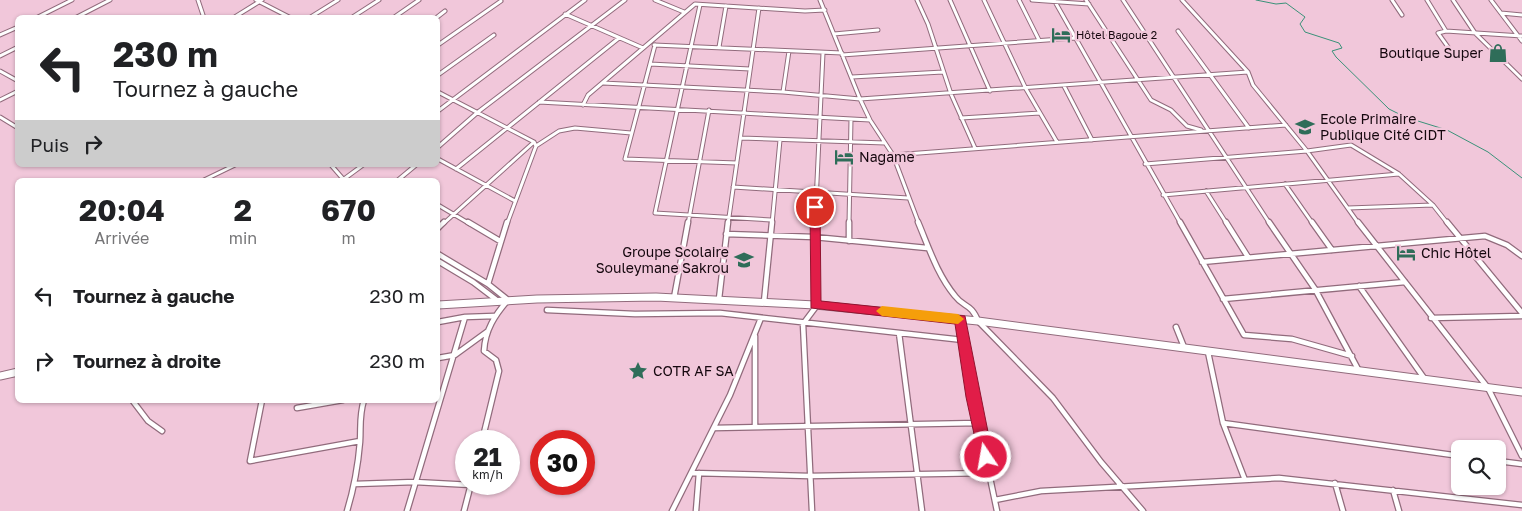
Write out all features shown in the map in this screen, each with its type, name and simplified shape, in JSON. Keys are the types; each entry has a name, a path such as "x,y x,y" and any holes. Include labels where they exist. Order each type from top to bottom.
{"main road":[{"path":"440,305 508,300 674,298 815,305 978,321 1522,392"},
{"path":"0,376 15,373"}],"street":[{"path":"43,14 72,0"},
{"path":"81,15 110,0"},
{"path":"198,0 203,15"},
{"path":"314,15 338,0"},
{"path":"356,15 379,0"},
{"path":"397,15 419,0"},
{"path":"440,108 585,0"},
{"path":"440,145 478,112 625,0"},
{"path":"655,0 684,12"},
{"path":"820,0 860,99 870,120 893,155 927,248 938,270 956,298 974,310 978,321 1053,398 1102,462 1143,511"},
{"path":"917,0 936,48 951,94 975,148"},
{"path":"950,0 990,91"},
{"path":"984,0 1026,89 1056,142"},
{"path":"1019,0 1039,40"},
{"path":"1032,0 1089,4"},
{"path":"1086,0 1138,81 1154,102 1171,110 1187,126 1208,131"},
{"path":"1122,0 1227,157 1245,188 1315,289 1359,371"},
{"path":"1182,0 1248,72 1253,85 1307,151 1375,246 1488,388 1522,456"},
{"path":"1392,0 1402,15"},
{"path":"1427,0 1446,31"},
{"path":"1453,0 1475,33 1522,80"},
{"path":"1492,0 1520,36 1522,42"},
{"path":"238,15 259,1 285,15"},
{"path":"440,44 500,1"},
{"path":"1054,1 1244,335 1292,339 1352,356"},
{"path":"583,105 588,95 695,4 825,10"},
{"path":"700,5 676,108 655,213 771,220"},
{"path":"719,47 726,6"},
{"path":"719,299 726,234 759,8"},
{"path":"440,15 445,11"},
{"path":"1501,13 1522,15"},
{"path":"565,14 643,48"},
{"path":"0,35 15,28"},
{"path":"834,34 878,30"},
{"path":"1178,31 1249,128"},
{"path":"1453,54 1438,34 1446,31 1520,36"},
{"path":"440,74 494,35"},
{"path":"456,169 619,38"},
{"path":"649,45 842,54 1075,38"},
{"path":"655,45 625,159 737,163"},
{"path":"0,56 15,48"},
{"path":"783,92 789,51"},
{"path":"812,511 802,324 816,308 814,236 817,141 823,52"},
{"path":"650,64 750,69"},
{"path":"0,71 15,79"},
{"path":"852,77 943,72"},
{"path":"603,83 783,92 860,99 1101,84 1248,72"},
{"path":"1064,86 1092,140"},
{"path":"0,100 15,92"},
{"path":"440,93 535,144"},
{"path":"540,102 870,120"},
{"path":"674,298 709,110"},
{"path":"961,118 1040,114"},
{"path":"0,116 15,126"},
{"path":"849,241 850,119"},
{"path":"893,155 1286,125"},
{"path":"440,226 535,144 559,131 575,128 631,133"},
{"path":"741,138 885,143"},
{"path":"764,302 773,190 780,140"},
{"path":"488,284 500,241 535,144"},
{"path":"1145,164 1307,151 1350,145 1399,174 1433,205 1463,239 1522,314"},
{"path":"440,161 515,201"},
{"path":"208,178 230,167"},
{"path":"333,167 342,178"},
{"path":"347,178 360,167"},
{"path":"400,178 414,167"},
{"path":"1163,195 1399,174"},
{"path":"1285,184 1332,250"},
{"path":"733,187 908,198"},
{"path":"1206,191 1248,257"},
{"path":"1348,208 1433,205"},
{"path":"440,206 500,241"},
{"path":"726,234 814,236 927,248"},
{"path":"1202,262 1375,246 1492,238 1522,256"},
{"path":"440,255 488,284 508,300 494,316 488,330 484,349 496,360 499,371 485,430"},
{"path":"440,263 473,282 498,301"},
{"path":"1223,299 1405,282"},
{"path":"1359,286 1425,380"},
{"path":"547,310 635,314 720,314 963,340"},
{"path":"1431,318 1522,314"},
{"path":"440,322 465,317 494,316"},
{"path":"407,511 455,356 465,317"},
{"path":"672,511 714,428 761,318"},
{"path":"961,320 978,423 997,511"},
{"path":"1176,327 1185,349"},
{"path":"440,358 455,356 488,330"},
{"path":"899,333 922,511"},
{"path":"755,334 755,426"},
{"path":"1208,352 1223,423 1245,480"},
{"path":"134,403 148,420 162,431"},
{"path":"261,403 250,461 360,441"},
{"path":"296,408 326,403"},
{"path":"347,511 354,484 360,441 359,418 363,403"},
{"path":"714,428 978,423"},
{"path":"1223,423 1451,455"},
{"path":"1506,462 1522,464"},
{"path":"692,473 809,476 990,473"},
{"path":"696,511 699,473"},
{"path":"995,500 1041,491 1125,488 1279,478 1522,505"},
{"path":"354,484 415,482 455,483"},
{"path":"1335,483 1343,511"},
{"path":"1393,490 1400,511"},
{"path":"464,511 468,495"}],"waterway":[{"path":"1256,0 1276,4 1286,3 1305,17 1300,24 1305,32 1339,43 1342,48 1332,51 1336,57 1389,109 1405,117 1447,130 1488,152 1522,178"}],"slow traffic":[{"path":"882,311 958,319"}],"place":[{"name":"Hôtel Bagoue 2","path":"1061,35"},
{"name":"Boutique Super","path":"1498,53"},
{"name":"Ecole Primaire Publique Cité CIDT","path":"1305,127"},
{"name":"Nagame","path":"844,157"},
{"name":"Chic Hôtel","path":"1406,253"},
{"name":"Groupe Scolaire Souleymane Sakrou","path":"744,260"},
{"name":"COTR AF SA","path":"638,371"}],"route":[{"path":"815,207 815,305 961,320 973,397 986,457"}]}
